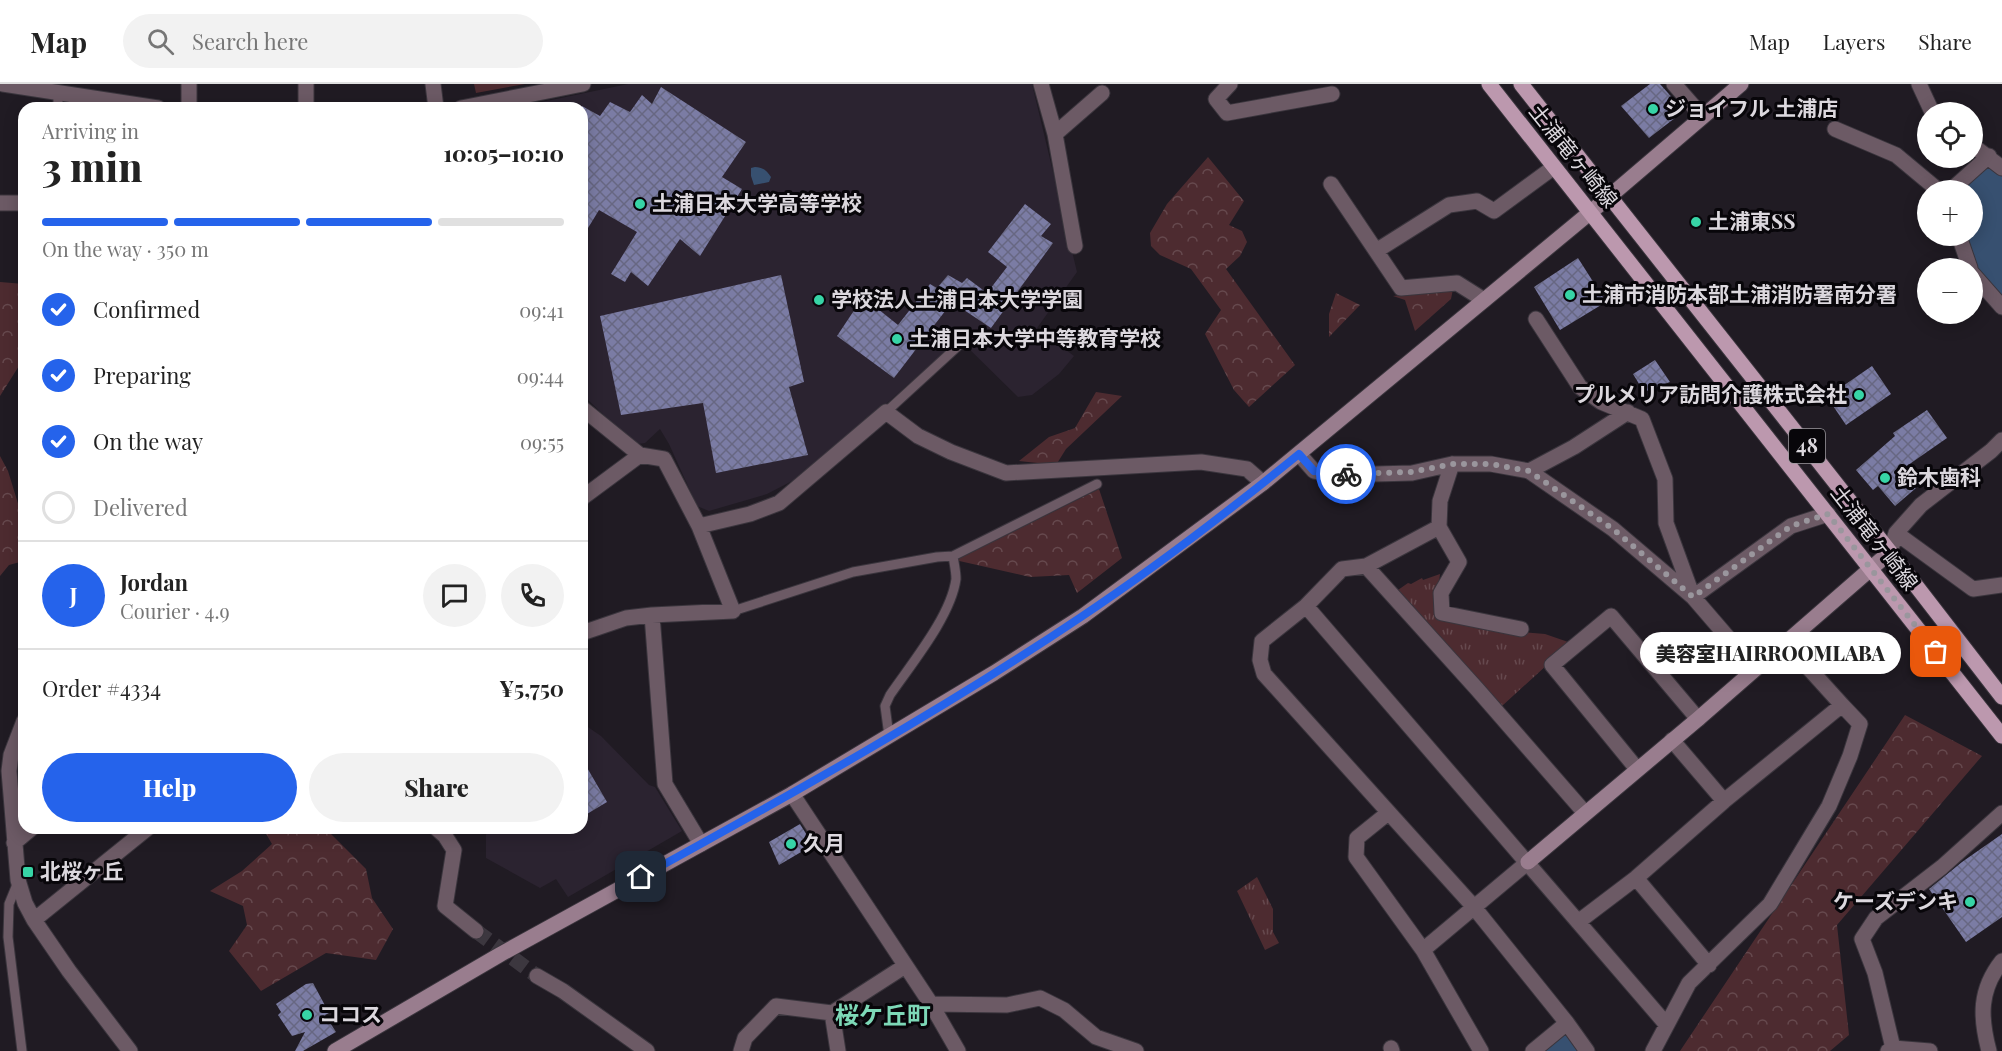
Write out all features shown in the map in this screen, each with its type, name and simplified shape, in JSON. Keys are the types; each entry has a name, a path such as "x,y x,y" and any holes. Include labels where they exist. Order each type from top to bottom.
{"main road":[{"name":"土浦竜ヶ崎線","path":"1489,84 2002,736"},
{"name":"土浦竜ヶ崎線","path":"1521,84 2002,697"}],"street":[{"path":"3,84 67,90 119,102"},
{"path":"189,84 189,102"},
{"path":"306,84 306,102"},
{"path":"433,84 435,102"},
{"path":"492,102 583,84"},
{"path":"1041,84 1054,134 1075,246"},
{"path":"1230,84 1216,99 1227,113 1332,94"},
{"path":"1674,84 1702,116"},
{"path":"335,1051 501,954 792,794 994,673 1083,616 1299,454 1591,212 1741,84"},
{"path":"1919,84 1927,102"},
{"path":"1054,134 1101,93"},
{"path":"1835,129 1896,155 1926,180"},
{"path":"1983,152 2002,168"},
{"path":"1962,180 1989,156"},
{"path":"1376,251 1449,205 1477,201 1494,211 1554,167"},
{"path":"1331,184 1401,288 1456,283 1485,300"},
{"path":"0,203 18,203"},
{"path":"1983,285 2002,307"},
{"path":"1536,319 1580,387 1601,402 1642,419 1665,479 1666,523 1693,597"},
{"path":"699,526 750,514 779,503 886,412 918,436 951,452 1006,473 1201,462 1247,469 1263,483"},
{"path":"1529,471 1574,447 1628,412"},
{"path":"588,413 640,455 664,459 699,526 734,611 626,618 588,631"},
{"path":"1423,950 1871,569 1890,552 1896,533 1921,505 1991,452 2002,440"},
{"path":"1299,454 1314,471 1339,475 1412,472 1452,464 1491,464 1529,471 1613,529 1693,597 1755,669"},
{"path":"588,494 640,455"},
{"path":"1452,464 1440,501 1439,527 1459,562 1441,593 1442,613 1521,628"},
{"path":"1693,597 1791,526 1828,514"},
{"path":"1439,527 1366,566 1342,569 1306,606 1262,641 1260,660 1264,674 1473,906 1587,1051"},
{"path":"1896,533 1973,589 2002,585"},
{"path":"1366,566 1478,689 1585,813"},
{"path":"1306,606 1666,1024"},
{"path":"652,615 665,784 701,844"},
{"path":"1637,769 1552,665 1611,616 1698,718"},
{"path":"1653,1051 1689,983 1770,904 1829,806 1850,756 1860,724 1786,643"},
{"path":"1578,922 1636,878 1724,801 1842,705"},
{"path":"18,737 11,755 9,771 18,880 25,903 69,971 130,1051"},
{"path":"1672,740 1724,801"},
{"path":"792,794 931,1004 958,1051"},
{"path":"1388,813 1357,838 1356,857 1423,950 1481,1051"},
{"path":"1930,1051 1891,1050 1875,973 1862,939 1876,918 1942,867 2002,813"},
{"path":"14,843 25,834"},
{"path":"34,920 141,834"},
{"path":"443,834 454,850 446,906 476,931"},
{"path":"1636,878 1709,965"},
{"path":"1989,1051 1983,1029 1983,1000 1992,974 2002,961"},
{"path":"741,1051 745,1038 776,1006 832,1012 905,966"},
{"path":"537,976 563,991 647,1051"},
{"path":"931,1004 1007,1005 1040,998 1064,1010 1096,1037 1131,1050"},
{"path":"832,1012 838,1051"},
{"path":"1533,1051 1567,1023"}],"lane":[{"path":"886,412 957,347"},
{"path":"734,611 853,572 952,556 1097,484"},
{"path":"889,736 885,706 890,695 944,616 951,600 956,576 952,556"},
{"path":"18,880 9,904 8,937 22,1051"}],"shaded area":[{"name":"学校法人土浦日本大学学園","path":"628,84 1032,84 1077,272 1037,328 1074,356 1059,374 1032,395 1018,397 959,339 885,405 796,479 767,494 709,511 697,506 660,429 645,443 638,444 627,438 588,400 588,102 542,102"},
{"path":"588,727 601,736 649,785 655,787 682,831 568,897 556,879 540,888 486,858 486,835 588,834"}],"green space":[{"path":"474,84 525,84 476,93"},
{"path":"1208,157 1244,201 1229,225 1242,231 1247,242 1240,256 1226,269 1295,365 1249,407 1234,390 1205,334 1221,310 1191,269 1160,255 1151,246 1150,233 1167,204"},
{"path":"0,282 18,284 18,368 0,396"},
{"path":"1453,289 1451,299 1415,331 1405,300 1393,296"},
{"path":"1336,293 1360,305 1329,337 1329,314"},
{"path":"1096,392 1122,396 1066,449 1056,465 1019,461 1049,437 1075,428"},
{"path":"0,456 8,471 18,504 18,563 9,565 0,576"},
{"path":"1099,489 1122,558 1077,593 1069,575 1030,577 955,560"},
{"path":"1440,574 1437,599 1441,619 1508,631 1545,634 1571,643 1502,706 1398,590 1408,583"},
{"path":"1905,715 1982,756 1837,925 1849,1035 1830,1051 1680,1051"},
{"path":"266,834 331,834 366,869 372,898 393,929 376,960 326,953 261,991 229,951 247,925 243,906 210,891 242,871 272,844"},
{"path":"1257,877 1273,909 1273,932 1279,943 1265,950 1237,891"}],"water":[{"path":"1989,162 2002,173 2002,299 1983,277 1983,258 1972,258 1968,246 1983,246 1983,180 1968,180"},
{"path":"755,167 768,173 771,177 769,182 754,185 751,168"},
{"path":"1567,1029 1582,1051 1537,1051"}],"building":[{"name":"ジョイフル 土浦店","path":"1650,84 1660,84 1684,111 1649,138 1621,106"},
{"name":"土浦日本大学高等学校","path":"661,87 746,142 722,177 742,189 700,256 680,239 648,286 631,272 625,282 611,274 637,232 599,210 588,228 588,109 600,116 610,102 630,112 642,95 652,104"},
{"path":"1025,204 1051,224 1041,236 1053,243 991,328 952,302 894,378 837,336 863,297 898,325 930,284 937,288 948,275 962,283 967,278 987,293 1007,267 988,252"},
{"name":"土浦市消防本部土浦消防署南分署","path":"1578,258 1606,302 1560,330 1534,287"},
{"path":"781,275 804,382 789,387 808,455 716,473 703,403 621,415 600,316"},
{"path":"1655,360 1670,382 1644,392 1633,374"},
{"name":"プルメリア訪問介護株式会社","path":"1872,366 1891,394 1846,425 1827,397"},
{"path":"1927,410 1947,438 1901,470 1916,488 1895,506 1878,486 1873,490 1856,470 1895,436 1893,433"},
{"path":"588,769 607,802 588,813"},
{"name":"久月","path":"800,824 813,845 779,865 769,842"},
{"name":"ケーズデンキ","path":"2002,834 2002,917 1966,942 1929,889"},
{"path":"313,983 329,1013 325,1015 336,1032 303,1051 295,1051 305,1032 292,1036 278,1015 281,1012 276,1004 306,984"}],"tunnel":[{"path":"476,931 537,976"}],"way so far":[{"path":"1346,474 1412,472 1452,464 1491,464 1529,471 1613,529 1693,597 1791,526 1828,514 1936,652"}],"place":[{"name":"ジョイフル 土浦店","path":"1653,109"},
{"name":"土浦日本大学高等学校","path":"640,204"},
{"name":"土浦東SS","path":"1696,222"},
{"name":"土浦市消防本部土浦消防署南分署","path":"1570,295"},
{"name":"学校法人土浦日本大学学園","path":"819,300"},
{"name":"土浦日本大学中等教育学校","path":"897,339"},
{"name":"プルメリア訪問介護株式会社","path":"1859,395"},
{"name":"鈴木歯科","path":"1885,478"},
{"name":"美容室HAIRROOMLABA","path":"1936,652"},
{"name":"久月","path":"791,844"},
{"name":"北桜ヶ丘","path":"28,872"},
{"name":"ケーズデンキ","path":"1970,902"},
{"name":"ココス","path":"307,1015"}],"district":[{"name":"桜ケ丘町","path":"883,1016"}],"route":[{"path":"641,877 792,794 994,673 1083,616 1176,549 1299,454 1314,471 1346,474"}]}
